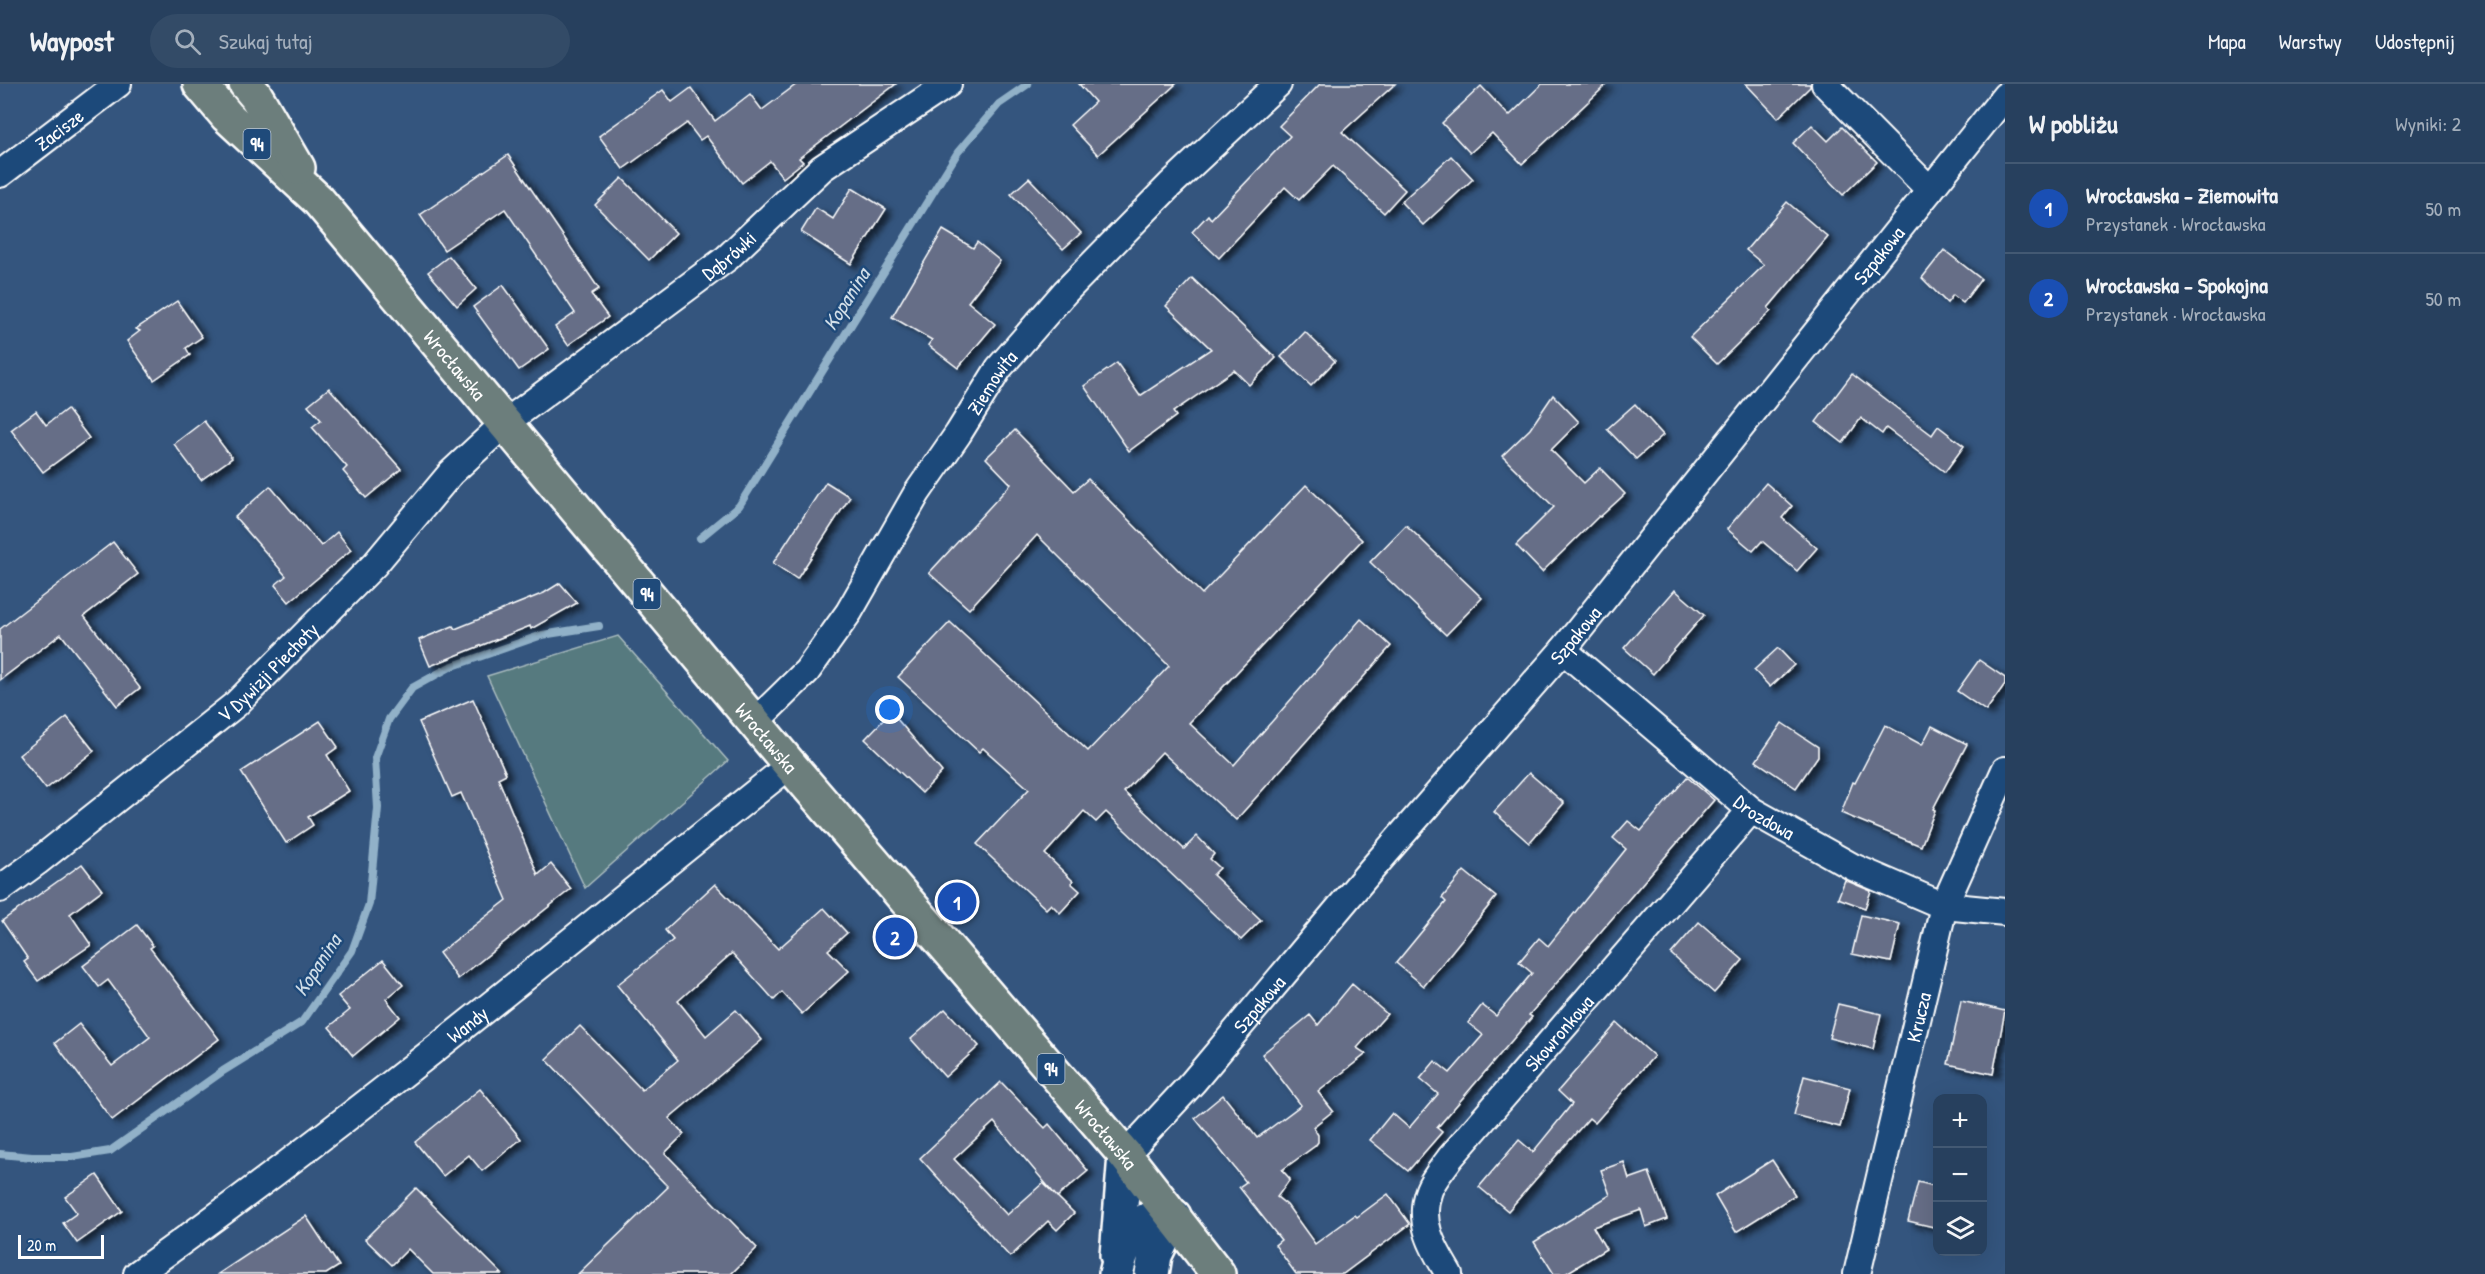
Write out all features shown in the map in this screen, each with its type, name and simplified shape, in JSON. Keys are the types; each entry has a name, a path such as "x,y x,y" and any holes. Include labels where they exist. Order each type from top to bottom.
{"main road":[{"name":"Wrocławska","path":"200,84 227,116 318,200 790,765 1125,1155 1218,1274"},
{"name":"Wrocławska","path":"246,84 256,96 318,200"}],"street":[{"name":"Zacisze","path":"0,174 118,84"},
{"name":"Dąbrówki","path":"505,423 727,258 822,168 948,84"},
{"name":"Ziemowita","path":"755,722 807,671 849,612 917,493 958,434 999,368 1097,259 1170,185 1278,84"},
{"path":"1825,84 1930,190"},
{"name":"Szpakowa","path":"1125,1155 1193,1082 1371,870 1563,650 1930,190 2000,112"},
{"name":"V Dywizji Piechoty","path":"0,889 38,862 236,704 375,564 451,473 505,423"},
{"name":"Drozdowa","path":"1563,650 1751,810 1853,867 1944,906 2005,912"},
{"name":"Wandy","path":"137,1274 242,1200 464,1027 790,765"},
{"name":"Krucza","path":"1857,1274 1944,906 2005,770"},
{"name":"Skowronkowa","path":"1449,1274 1433,1248 1423,1217 1429,1189 1450,1158 1751,810"},
{"path":"1115,1274 1125,1155"},
{"path":"1115,1274 1121,1252 1135,1228 1150,1218 1174,1216 1155,1256 1152,1274"}],"green space":[{"path":"618,636 728,761 585,888 487,676"}],"building":[{"path":"797,84 896,84 799,158 803,162 783,178 770,161 742,183 706,136 700,140 687,123 623,169 599,136 663,90 672,102 691,88 715,121 750,94 762,110"},
{"path":"1079,84 1176,84 1098,155 1070,125 1095,102"},
{"path":"1320,84 1395,84 1342,132 1405,190 1384,213 1333,166 1299,200 1285,187 1219,258 1192,232 1208,215 1211,219 1290,136 1279,126"},
{"path":"1542,84 1607,84 1522,164 1492,133 1470,153 1442,123 1481,86 1509,116"},
{"path":"1746,84 1810,84 1810,87 1778,118"},
{"path":"1812,125 1828,141 1842,127 1877,162 1843,195 1793,143"},
{"path":"508,155 599,289 591,294 608,317 568,345 555,327 575,313 505,209 444,250 420,215"},
{"path":"1451,156 1473,179 1423,225 1401,202"},
{"path":"622,178 676,233 649,260 595,205"},
{"path":"1029,178 1081,233 1063,249 1011,194"},
{"path":"852,188 886,209 851,264 801,232 816,208 833,219"},
{"path":"1787,202 1828,237 1768,308 1771,311 1717,364 1690,337 1764,265 1746,250"},
{"path":"943,230 973,248 977,242 1000,261 968,302 995,324 958,368 928,345 932,340 892,317"},
{"path":"1944,250 1981,279 1963,303 1953,295 1947,303 1922,278"},
{"path":"449,256 476,289 457,306 428,272"},
{"path":"1192,278 1276,358 1249,385 1234,370 1173,412 1176,416 1129,451 1084,386 1117,363 1140,396 1211,349 1166,306"},
{"path":"503,285 549,349 519,370 473,307"},
{"path":"177,301 202,337 186,348 190,355 154,380 127,341 140,331 136,329"},
{"path":"1305,332 1335,361 1311,386 1281,357"},
{"path":"1852,374 1932,435 1938,426 1964,446 1945,472 1886,428 1882,434 1861,418 1843,443 1816,422"},
{"path":"329,388 401,469 366,498 343,471 347,467 312,427 321,420 308,405"},
{"path":"1553,395 1579,422 1551,450 1584,483 1600,468 1625,494 1542,572 1516,545 1554,507 1502,456 1530,429"},
{"path":"1635,404 1663,435 1636,459 1607,429"},
{"path":"67,409 89,438 43,472 11,430 36,411 46,425"},
{"path":"204,421 232,458 201,480 174,444"},
{"path":"1015,430 1074,491 1088,479 1202,594 1306,485 1362,540 1189,723 1234,765 1361,619 1391,646 1236,820 1162,752 1124,792 1184,849 1197,836 1214,854 1210,859 1220,868 1213,875 1261,920 1241,940 1106,812 1096,822 1084,811 1045,854 1080,891 1060,913 1051,904 1046,909 977,844 1029,789 983,748 979,752 898,677 950,622 1088,751 1169,666 1037,535 969,609 929,573 1011,484 986,458"},
{"path":"826,482 850,497 797,579 773,563"},
{"path":"1766,483 1792,506 1782,518 1817,548 1797,571 1762,541 1753,551 1727,529"},
{"path":"270,486 321,546 337,532 351,550 289,602 275,585 286,576 235,517"},
{"path":"1406,525 1482,598 1446,635 1370,562"},
{"path":"113,542 138,574 84,616 140,688 117,706 61,634 0,680 0,629"},
{"path":"560,583 577,603 531,629 530,626 430,666 419,640 453,626 455,629 544,593"},
{"path":"1675,590 1704,615 1653,674 1624,648"},
{"path":"1778,648 1794,665 1770,687 1754,670"},
{"path":"1979,660 2005,678 2005,684 1986,711 1957,691"},
{"path":"473,699 506,774 498,778 538,875 551,864 571,889 458,979 439,953 507,900 461,793 452,797 419,722"},
{"path":"891,712 942,772 922,793 865,739"},
{"path":"67,717 94,751 46,789 19,755"},
{"path":"320,721 338,747 327,755 349,791 308,817 313,825 286,843 241,772"},
{"path":"1782,723 1818,747 1818,756 1796,788 1756,761"},
{"path":"1885,725 1922,745 1932,726 1967,744 1933,809 1935,810 1921,846 1841,813 1853,782 1855,783"},
{"path":"1529,773 1564,803 1529,843 1494,812"},
{"path":"1687,777 1714,800 1529,1015 1532,1017 1437,1128 1442,1132 1408,1171 1370,1140 1392,1113 1409,1128 1438,1094 1420,1079 1435,1061 1450,1073 1483,1035 1468,1023 1482,1005 1496,1016 1532,973 1519,962 1539,938 1548,946 1626,849 1613,838 1628,821 1641,831"},
{"path":"82,864 102,890 70,914 91,945 38,981 24,962 28,959 2,921"},
{"path":"1464,871 1496,897 1424,986 1396,963 1446,902 1442,898"},
{"path":"1845,880 1871,891 1865,908 1838,898"},
{"path":"715,884 778,949 824,908 847,933 828,950 849,971 802,1014 782,992 774,1000 732,953 678,1001 706,1036 736,1010 762,1040 669,1118 684,1134 665,1153 757,1248 731,1274 578,1274 668,1187 546,1059 580,1026 642,1090 678,1060 617,985 673,940 665,930"},
{"path":"1861,915 1900,924 1891,962 1852,954"},
{"path":"1699,922 1743,960 1714,993 1671,954"},
{"path":"137,925 153,946 150,948 219,1039 112,1120 55,1043 79,1024 112,1066 150,1037 108,980 99,987 83,966"},
{"path":"383,960 403,985 386,999 400,1017 353,1056 329,1027 350,1010 338,996"},
{"path":"1352,984 1387,1014 1357,1048 1366,1054 1318,1092 1333,1111 1313,1127 1318,1135 1318,1142 1315,1146 1282,1170 1290,1179 1277,1197 1287,1205 1315,1244 1388,1194 1410,1224 1343,1274 1296,1274 1275,1245 1281,1240 1239,1187 1246,1182 1195,1118 1223,1095 1257,1138 1301,1105 1262,1054 1310,1015 1318,1025"},
{"path":"1961,1001 2005,1011 1993,1074 1948,1064"},
{"path":"1838,1004 1881,1014 1873,1049 1829,1038"},
{"path":"945,1009 979,1046 945,1077 911,1039"},
{"path":"1617,1023 1654,1056 1595,1123 1589,1118 1508,1211 1479,1187 1519,1140 1533,1152 1572,1104 1558,1091"},
{"path":"1804,1076 1850,1088 1840,1127 1794,1115"},
{"path":"1001,1082 1045,1128 1049,1124 1088,1171 1057,1197 1074,1213 1057,1230 1048,1221 1010,1257 920,1158","holes":["994,1122 1055,1195 1043,1183 1007,1215 954,1159"]},
{"path":"480,1089 521,1139 482,1171 469,1155 443,1176 415,1142"},
{"path":"1772,1160 1795,1195 1736,1232 1715,1196"},
{"path":"1624,1162 1629,1179 1649,1172 1667,1219 1646,1227 1641,1210 1593,1227 1606,1249 1565,1274 1554,1274 1534,1242 1610,1195 1601,1170"},
{"path":"97,1175 122,1211 77,1243 63,1223 77,1213 65,1197"},
{"path":"1918,1182 1933,1186 1933,1227 1908,1221"},
{"path":"416,1188 502,1274 433,1274 408,1249 392,1265 365,1239"},
{"path":"306,1216 339,1266 326,1274 218,1274"}],"waterway":[{"name":"Kopanina","path":"700,538 739,506 958,152 999,104 1028,84"},
{"name":"Kopanina","path":"0,1154 72,1157 110,1151 223,1071 302,1022 352,951 369,904 378,808 375,758 389,719 412,688 450,667 542,635 599,626"}],"place":[{"name":"Wrocławska - Ziemowita","path":"957,902"},
{"name":"Wrocławska - Spokojna","path":"895,937"}]}
